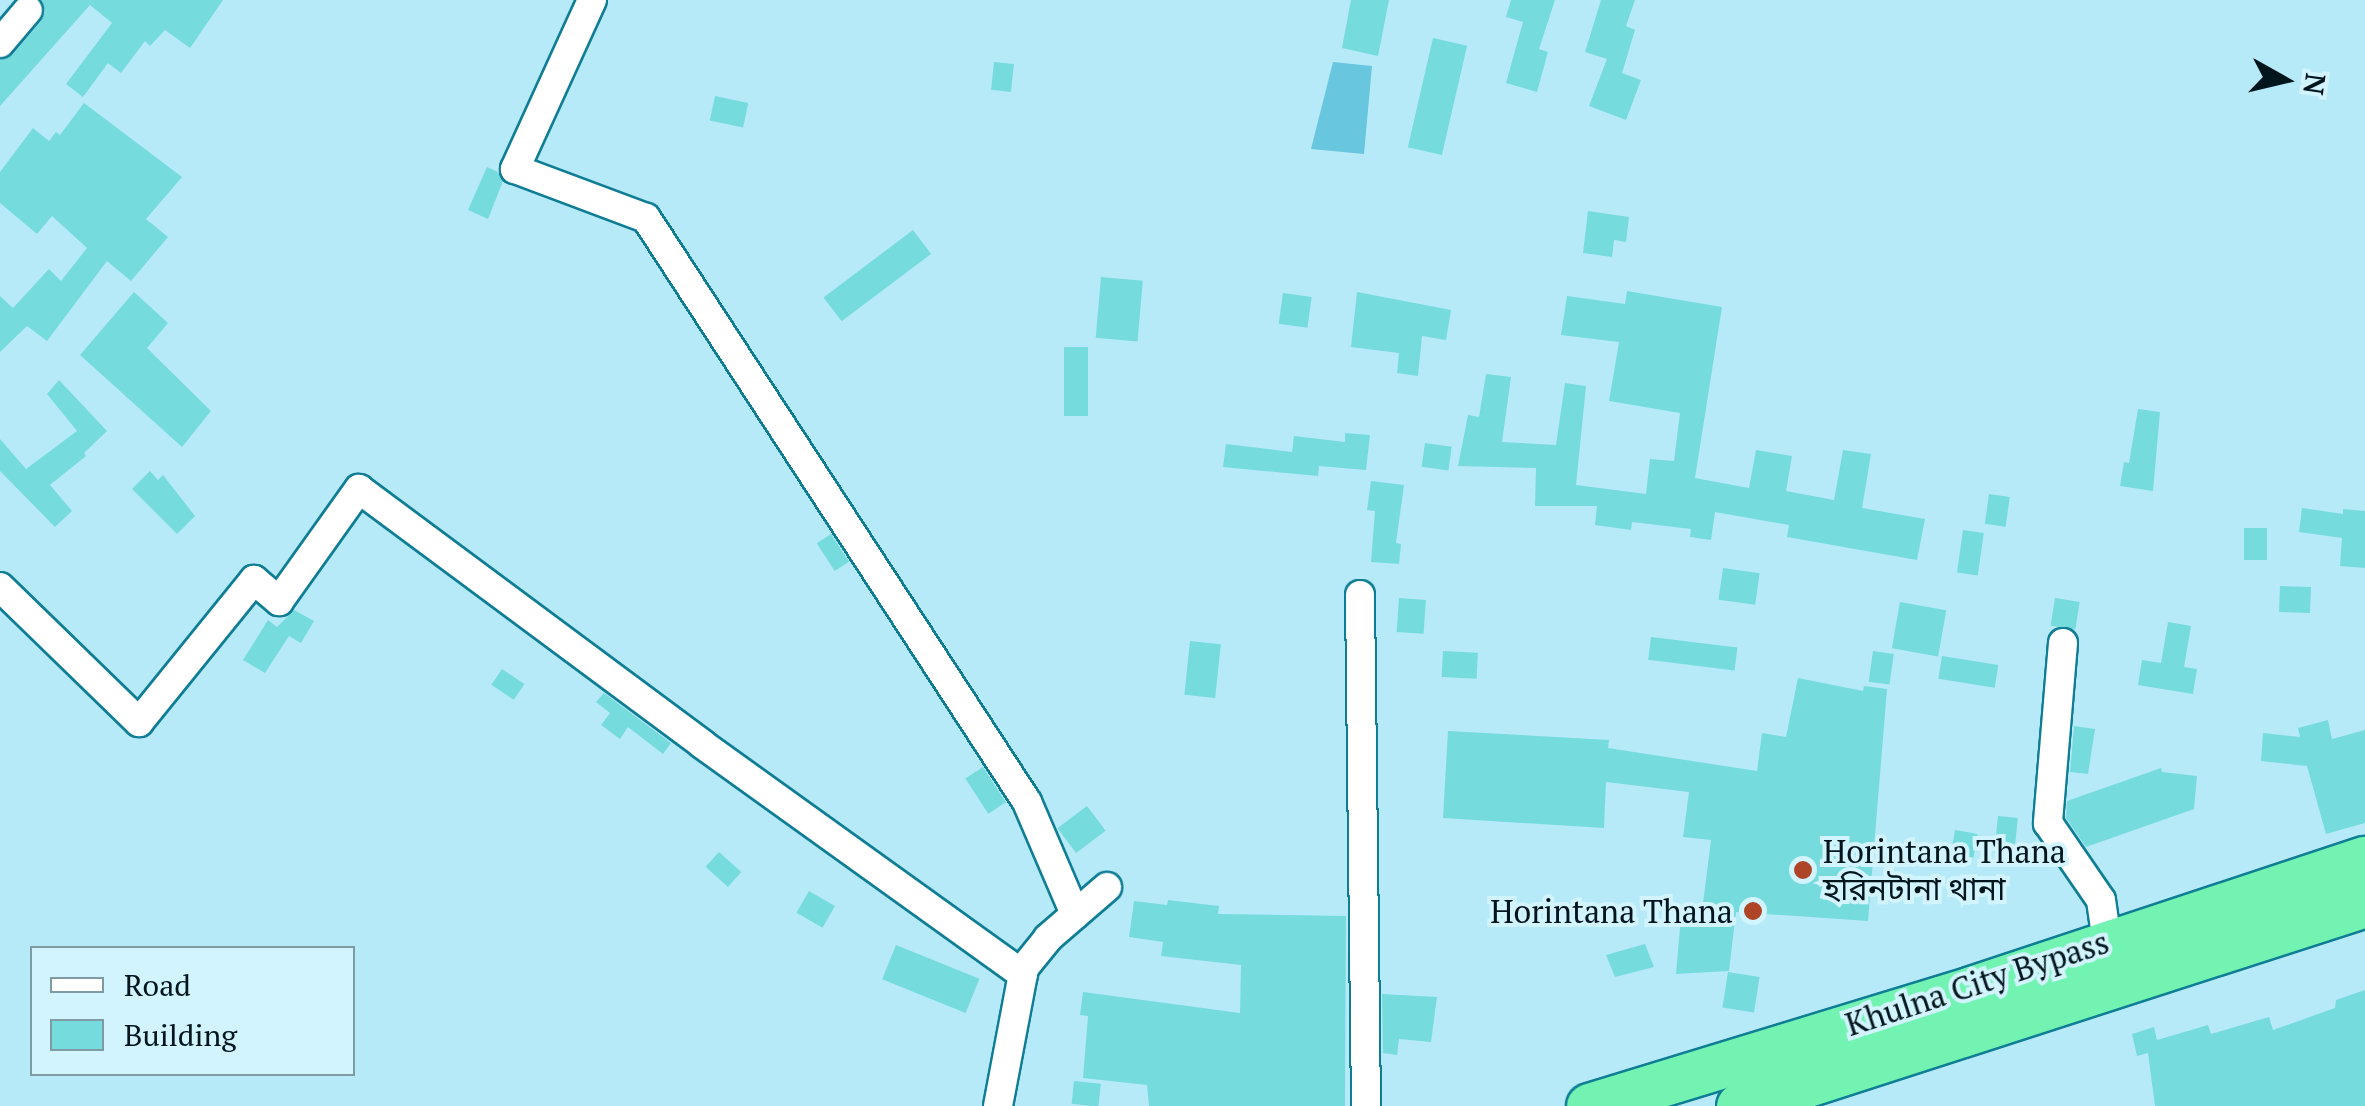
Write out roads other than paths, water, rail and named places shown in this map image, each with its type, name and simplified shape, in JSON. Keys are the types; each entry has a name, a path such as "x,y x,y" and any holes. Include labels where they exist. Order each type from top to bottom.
{"highway":[{"name":"Khulna City Bypass","path":"1589,1106 2365,859"},
{"name":"Khulna City Bypass","path":"1738,1106 2365,904"}],"street":[{"path":"592,0 516,169 646,218 1027,802 1075,914"},
{"path":"0,43 28,10"},
{"path":"0,587 138,722 254,580 278,601 359,489 702,744 1023,975"},
{"path":"1360,595 1366,1106"},
{"path":"2063,643 2048,824 2101,900 2106,942"},
{"path":"998,1106 1023,975 1048,938 1107,887"}],"water":[{"path":"1333,62 1372,66 1364,154 1311,149"}],"place":[{"name":"Horintana Thana হরিনটানা থানা","path":"1803,870"},
{"name":"Horintana Thana","path":"1753,911"}]}
